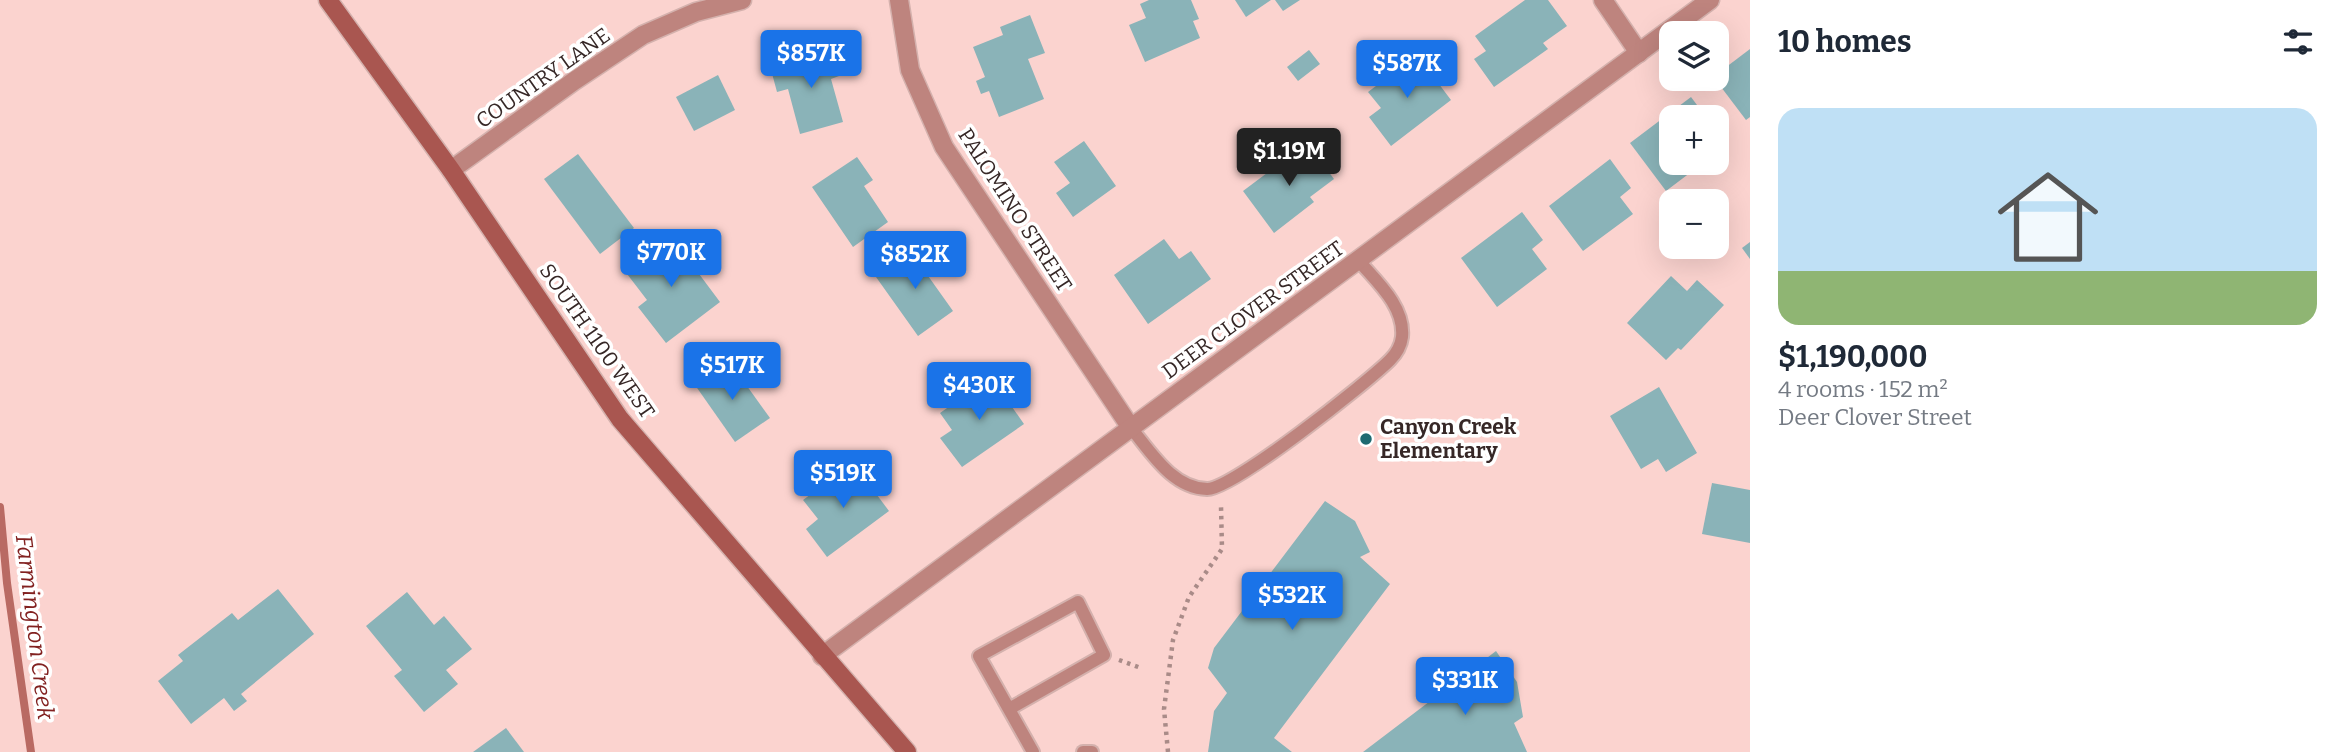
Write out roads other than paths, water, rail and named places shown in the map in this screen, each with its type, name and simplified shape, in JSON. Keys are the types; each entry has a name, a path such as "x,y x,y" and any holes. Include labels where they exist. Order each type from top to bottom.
{"street":[{"name":"SOUTH 1100 WEST","path":"328,0 451,170 620,419 907,752"},
{"name":"COUNTRY LANE","path":"451,170 643,35 696,12 742,0"},
{"name":"PALOMINO STREET","path":"899,0 910,70 944,147 1130,428"},
{"path":"1603,0 1639,52"},
{"name":"DEER CLOVER STREET","path":"822,656 1710,0"}],"lane":[{"path":"1130,428 1175,478 1182,483 1208,489 1222,486 1264,458 1369,379 1392,358 1400,346 1402,336 1398,311 1358,260"},
{"path":"1009,709 1104,655 1078,602 979,656 1032,752"},
{"path":"1083,752 1092,752"}],"waterway":[{"name":"Farmington Creek","path":"0,507 7,583 31,752"}],"place":[{"name":"Canyon Creek Elementary","path":"1366,439"}]}
